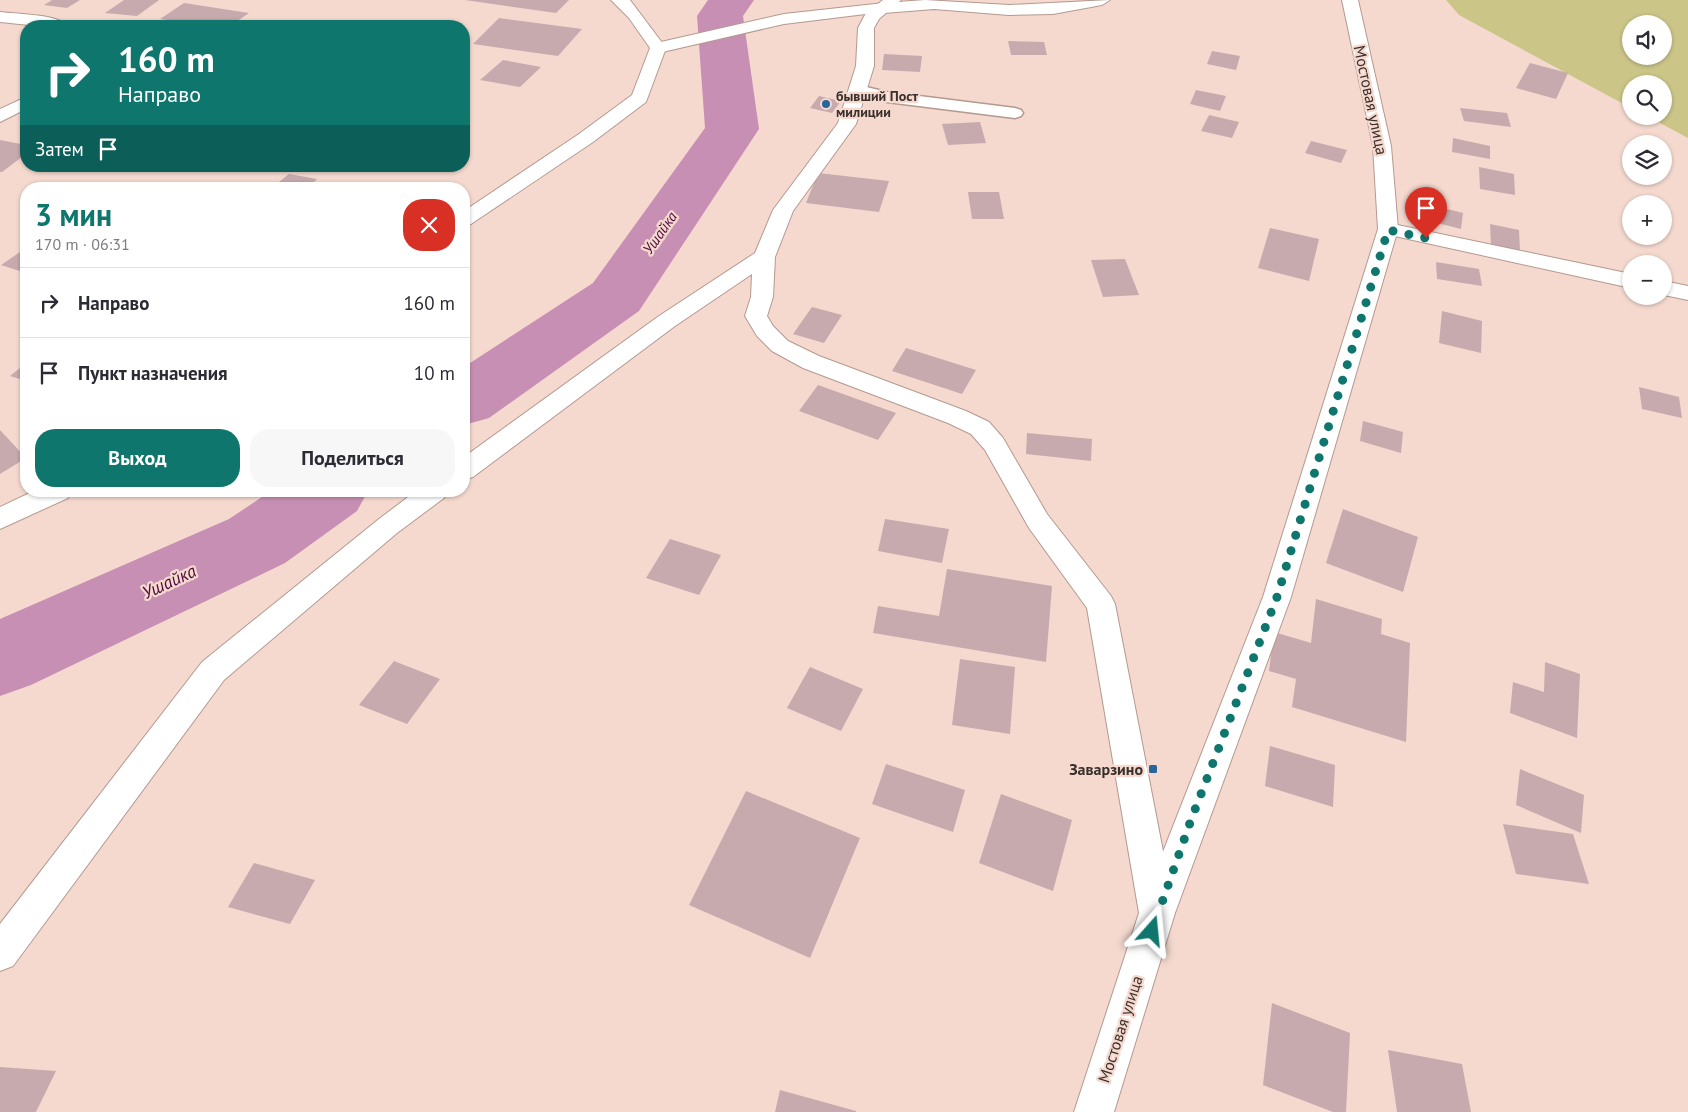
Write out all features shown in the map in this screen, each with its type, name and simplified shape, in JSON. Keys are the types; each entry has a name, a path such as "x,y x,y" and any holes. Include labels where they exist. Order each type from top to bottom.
{"street":[{"path":"665,47 784,18 889,4 934,4 1009,10 1053,9 1102,0"},
{"name":"Мостовая улица","path":"1096,1111 1157,913 1277,597 1388,230 1382,146 1350,0"},
{"path":"622,1 665,47"},
{"path":"889,4 872,16 866,28 865,66 847,124 783,210 764,257 762,297 756,316 765,331 780,346 811,362 957,417 980,428 994,444 1038,521 1101,604 1157,913"},
{"path":"0,17 27,20"},
{"path":"470,216 586,138 640,98 665,47"},
{"path":"0,117 20,105"},
{"path":"1388,230 1622,279"},
{"path":"470,466 667,321 764,257"},
{"path":"1672,290 1688,293"},
{"path":"0,518 46,497"},
{"path":"0,953 213,671 388,526 427,497"}],"lane":[{"path":"858,90 887,97 1015,113"}],"shaded area":[{"path":"1446,0 1688,0 1688,138 1664,125 1672,125 1672,75 1622,75 1622,103 1459,15"}],"building":[{"path":"52,0 80,0 67,8 44,5"},
{"path":"124,0 159,0 137,16 105,13"},
{"path":"465,0 569,0 556,13"},
{"path":"184,3 249,13 239,20 160,19"},
{"path":"499,18 582,29 558,56 473,44"},
{"path":"1008,41 1044,42 1047,55 1011,55"},
{"path":"1212,51 1240,56 1236,70 1207,64"},
{"path":"884,54 922,56 920,72 882,70"},
{"path":"503,60 541,67 520,87 480,80"},
{"path":"1530,63 1568,73 1556,99 1516,88"},
{"path":"1196,90 1226,96 1220,111 1190,104"},
{"name":"бывший Пост милиции","path":"819,96 841,101 832,113 810,108"},
{"path":"1460,108 1507,113 1511,127 1464,121"},
{"path":"1209,115 1239,122 1232,138 1201,131"},
{"path":"980,122 986,143 948,145 942,124"},
{"path":"1453,138 1490,146 1490,159 1452,152"},
{"path":"0,140 20,144 20,158 0,172"},
{"path":"1311,141 1347,150 1341,163 1305,153"},
{"path":"1479,167 1514,174 1515,195 1480,189"},
{"path":"818,173 889,181 879,212 806,203"},
{"path":"289,174 317,179 314,182 279,182"},
{"path":"968,192 999,192 1004,219 972,219"},
{"path":"1416,201 1463,213 1461,229 1413,217"},
{"path":"1490,224 1519,230 1520,251 1491,245"},
{"path":"1270,228 1319,239 1309,281 1258,268"},
{"path":"20,252 20,271 1,265"},
{"path":"1125,259 1139,295 1103,297 1091,260"},
{"path":"1436,262 1479,269 1482,286 1437,279"},
{"path":"812,307 842,315 824,343 793,334"},
{"path":"1442,311 1482,321 1481,353 1439,343"},
{"path":"906,348 976,370 962,394 892,371"},
{"path":"20,368 20,379 10,376"},
{"path":"818,385 896,413 878,440 799,411"},
{"path":"1639,387 1679,397 1682,418 1642,409"},
{"path":"1363,421 1403,432 1401,453 1360,441"},
{"path":"0,430 20,452 20,462 0,474"},
{"path":"1027,433 1092,439 1091,461 1026,454"},
{"path":"1343,509 1418,537 1403,592 1326,563"},
{"path":"885,519 949,529 942,563 878,551"},
{"path":"670,539 721,555 699,595 646,578"},
{"path":"947,569 1052,586 1046,662 873,633 878,606 939,616"},
{"path":"1316,599 1382,619 1381,634 1410,643 1406,742 1292,707 1296,679 1269,671 1274,632 1311,643"},
{"path":"960,659 1015,667 1010,734 952,725"},
{"path":"394,661 440,679 407,724 359,705"},
{"path":"1545,662 1580,674 1577,738 1510,713 1513,682 1544,692"},
{"path":"810,667 863,689 841,731 787,708"},
{"path":"1270,746 1335,765 1333,807 1265,786"},
{"path":"886,764 965,790 953,832 872,804"},
{"path":"1520,769 1584,795 1581,833 1516,805"},
{"path":"746,791 860,838 810,958 689,905"},
{"path":"1001,794 1072,820 1053,891 979,863"},
{"path":"1503,824 1573,834 1589,884 1516,874"},
{"path":"254,863 315,880 290,924 228,907"},
{"path":"1272,1003 1350,1033 1346,1112 1333,1112 1263,1085"},
{"path":"1388,1050 1462,1064 1471,1112 1397,1112"},
{"path":"0,1067 56,1071 36,1112 0,1112"},
{"path":"780,1090 856,1111 856,1112 775,1112"}],"waterway":[{"name":"Ушайка","path":"470,396 616,297 732,129 720,16 731,0"},
{"name":"Ушайка","path":"0,659 257,541 321,497"}],"place":[{"name":"бывший Пост милиции","path":"826,104"},
{"name":"Заварзино","path":"1153,769"}],"route":[{"path":"1152,931 1191,820 1277,597 1388,230 1426,238"}]}
